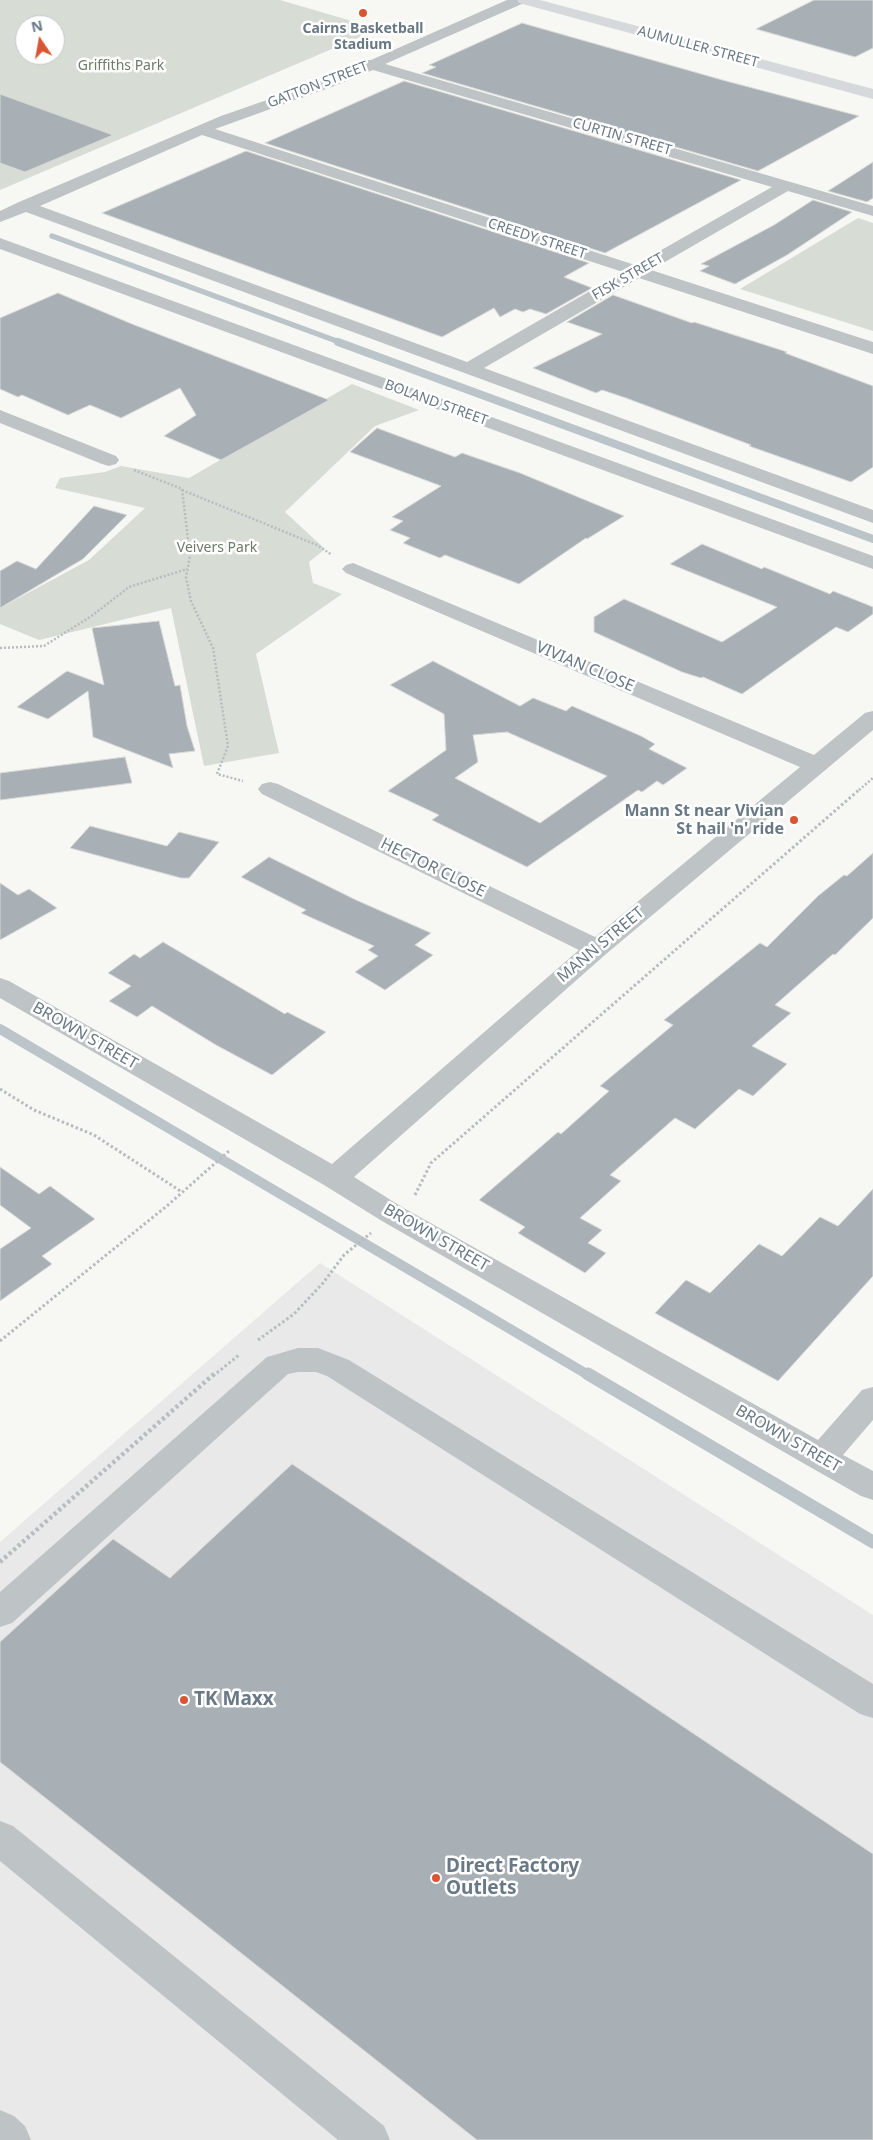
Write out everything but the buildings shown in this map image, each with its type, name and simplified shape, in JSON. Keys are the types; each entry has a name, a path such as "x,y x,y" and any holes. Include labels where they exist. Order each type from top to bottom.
{"main road":[{"name":"AUMULLER STREET","path":"524,0 873,92"},
{"name":"AUMULLER STREET","path":"573,0 787,56"},
{"path":"815,63 809,68 813,72 873,92"}],"street":[{"name":"GATTON STREET","path":"0,217 226,119 323,86 519,0"},
{"name":"CURTIN STREET","path":"356,53 372,64 873,211"},
{"name":"GATTON STREET","path":"226,119 303,76"},
{"name":"CREEDY STREET","path":"201,130 873,348"},
{"name":"FISK STREET","path":"468,369 787,185"},
{"path":"25,206 873,518"},
{"name":"BOLAND STREET","path":"0,244 873,563"},
{"path":"0,416 109,460"},
{"name":"VIVIAN CLOSE","path":"353,568 816,765"},
{"name":"MANN STREET","path":"334,1178 597,948 873,718"},
{"name":"HECTOR CLOSE","path":"270,789 597,948"},
{"name":"BROWN STREET","path":"0,987 334,1178 384,1222 873,1487"},
{"path":"0,1613 278,1365 298,1360 318,1360 338,1368 873,1703"},
{"path":"822,1458 873,1399"},
{"path":"0,1838 370,2140"},
{"path":"0,2130 11,2140"}],"path":[{"path":"109,460 317,545 353,568"},
{"path":"182,490 190,556 186,577 191,601 213,648 228,746 217,774 270,789"},
{"path":"0,648 44,646 93,615 129,587 188,568"},
{"path":"250,1346 294,1314 323,1283 344,1255 417,1194 431,1163 873,778"},
{"path":"0,1089 34,1110 82,1128 182,1192"},
{"path":"0,1341 233,1148"},
{"path":"0,1562 211,1377 242,1353"}],"shaded area":[{"name":"Direct Factory Outlets","path":"320,1263 873,1615 873,2140 0,2140 0,1542"}],"green space":[{"name":"Griffiths Park","path":"0,0 280,0 379,29 0,190"},
{"path":"858,218 873,223 873,331 740,289"},
{"name":"Veivers Park","path":"352,384 419,410 375,426 285,512 325,549 309,562 313,583 342,594 256,654 279,753 204,766 171,608 39,640 0,624 0,608 89,560 145,508 55,488 60,478 105,472 121,466 189,478"}],"waterway":[{"path":"52,236 342,343"},
{"path":"338,342 873,539"},
{"path":"0,1029 590,1376"},
{"path":"588,1374 873,1542"}],"place":[{"name":"Cairns Basketball Stadium","path":"363,13"},
{"name":"Mann St near Vivian St hail 'n' ride","path":"794,820"},
{"name":"TK Maxx","path":"184,1700"},
{"name":"Direct Factory Outlets","path":"436,1878"}]}
